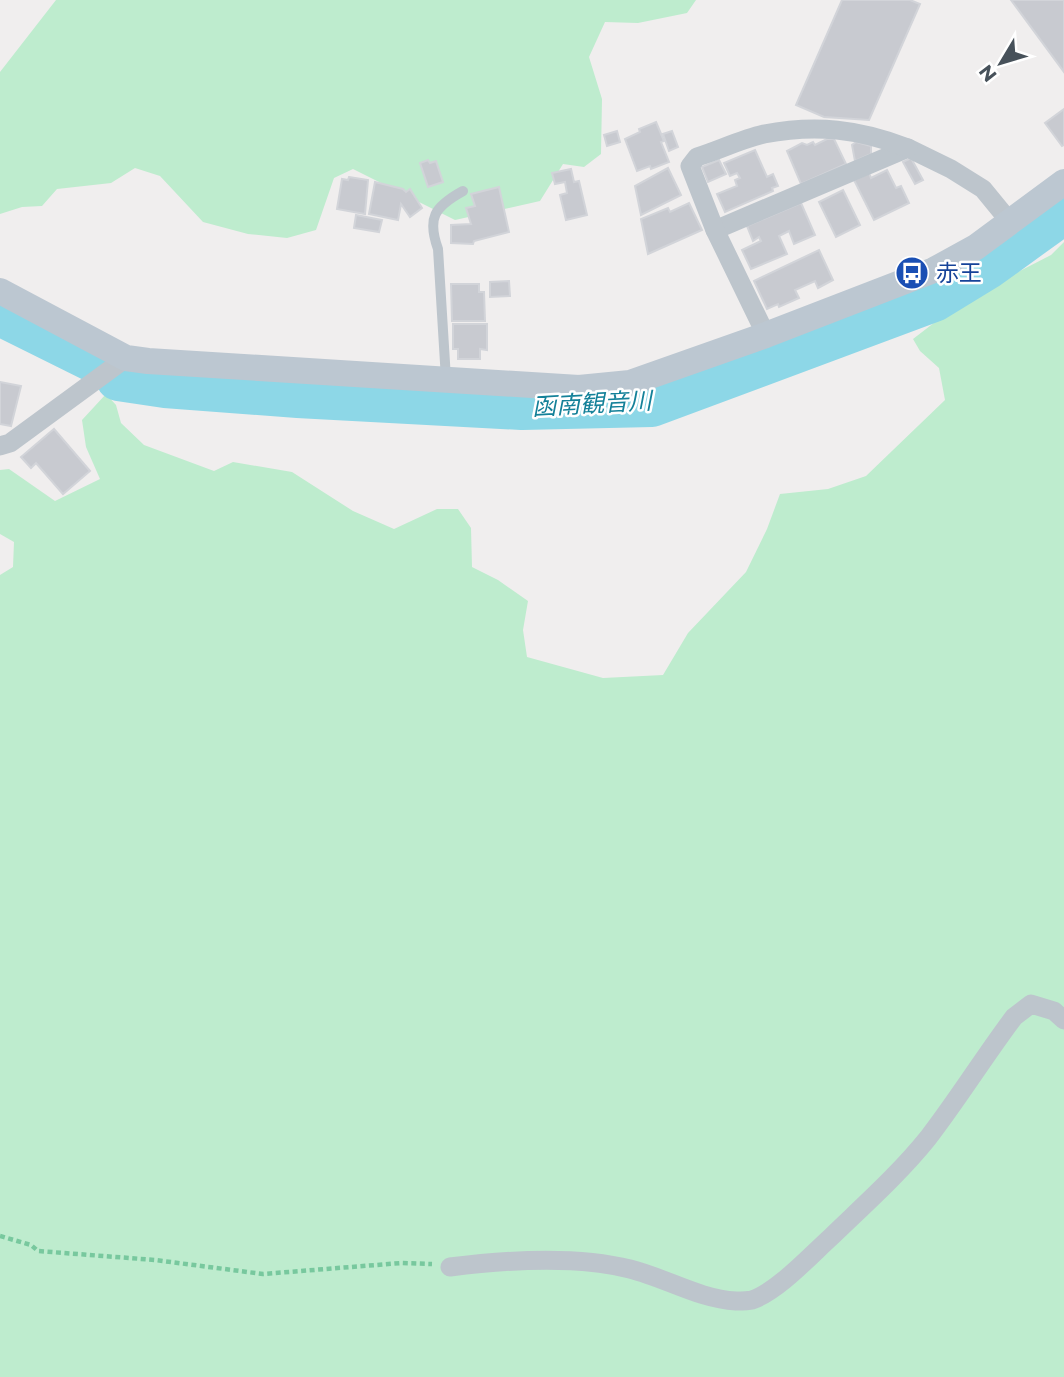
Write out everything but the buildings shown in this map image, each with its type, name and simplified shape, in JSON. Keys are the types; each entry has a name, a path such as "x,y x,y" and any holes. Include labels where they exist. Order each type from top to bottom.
{"street":[{"path":"766,335 692,176 690,166 697,157 763,135 839,128 881,138 951,169 983,189 1010,222"},
{"path":"715,230 908,148"},
{"path":"0,291 126,358 203,367 579,388 630,383 766,335 934,270 976,247 1064,182"},
{"path":"0,446 10,443 126,358"},
{"path":"450,1267 502,1262 588,1263 637,1271 724,1299 752,1300 798,1268 880,1190 926,1140 1014,1017 1031,1003 1054,1012 1064,1020"}],"lane":[{"path":"446,380 438,249 431,229 437,211 463,191"}],"path":[{"path":"0,1236 31,1245 38,1251 155,1260 263,1273 401,1263 450,1267"}],"green space":[{"path":"56,0 696,0 687,13 638,23 605,22 589,57 602,99 601,154 584,167 563,164 540,201 455,220 353,169 334,178 316,230 287,238 248,234 203,222 160,176 135,168 111,183 57,189 42,206 22,207 0,214 0,72"},
{"path":"1064,242 1064,1377 0,1377 0,575 13,567 14,542 0,534 0,470 9,469 55,501 100,479 86,447 82,420 106,394 116,405 121,423 144,445 214,471 233,462 292,472 353,511 394,529 437,509 458,509 471,528 472,567 498,580 528,601 523,630 527,657 603,678 663,675 688,633 746,572 780,494 828,489 866,476 945,400 939,368 920,351 913,339 965,299 1051,255"}],"waterway":[{"name":"函南観音川","path":"118,379 165,386 298,396 522,408 652,405 934,300 988,267 1064,212"},
{"name":"函南観音川","path":"0,314 105,366"}],"place":[{"name":"赤王","path":"912,273"}]}
